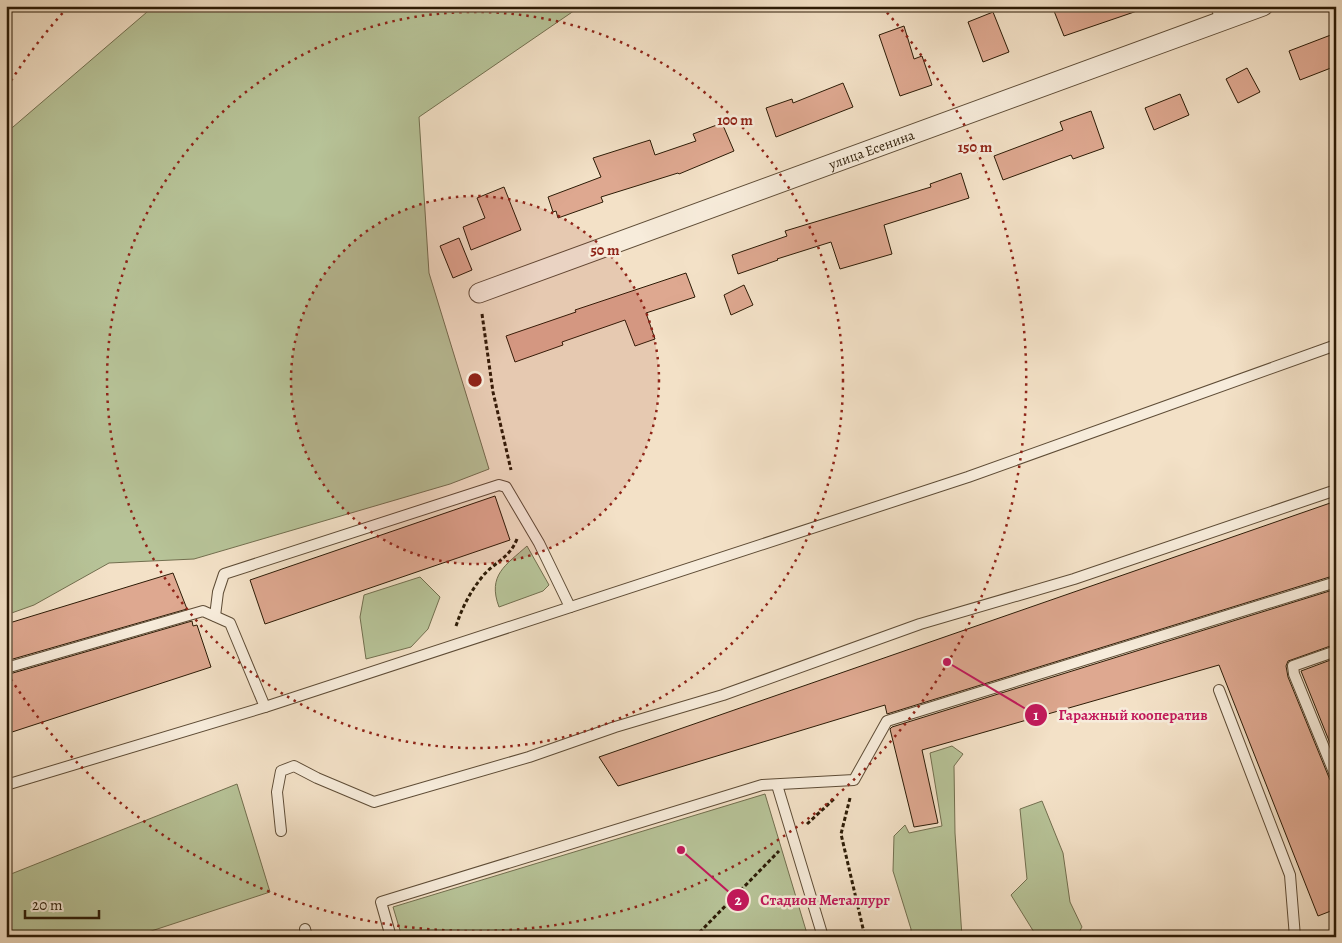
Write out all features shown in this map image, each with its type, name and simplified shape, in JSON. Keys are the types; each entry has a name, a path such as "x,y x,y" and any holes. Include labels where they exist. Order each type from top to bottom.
{"street":[{"name":"улица Есенина","path":"479,292 1218,14 1263,6"}],"lane":[{"path":"6,785 265,707 968,477 1336,345"},
{"path":"216,616 218,592 224,574 499,485 506,487 524,517 570,607"},
{"path":"281,832 277,792 281,771 294,766 317,778 374,802 529,757 615,726 723,695 920,624 1074,579 1336,490"},
{"path":"391,937 381,902 762,786 854,780 887,721 1336,582"},
{"path":"6,668 203,611 230,622 265,707"},
{"path":"1336,651 1293,666 1294,674 1336,777"},
{"path":"1219,690 1290,875 1295,937"},
{"path":"777,785 823,937"}],"path":[{"path":"479,292 493,392 513,479"},
{"path":"456,627 464,604 483,576 512,550 524,517"},
{"path":"800,831 854,780"},
{"path":"854,780 841,834 865,937"},
{"path":"695,937 780,850"}],"green space":[{"path":"154,6 581,6 419,117 429,273 489,469 450,484 194,559 109,563 34,605 6,615 6,133"},
{"path":"527,546 549,585 543,591 499,607 495,587 497,579 506,565"},
{"path":"420,577 440,597 428,629 411,647 366,659 360,617 364,595"},
{"path":"952,746 963,754 954,766 955,833 962,937 911,937 911,929 893,871 894,836 905,825 909,833 942,826 930,753"},
{"path":"237,784 270,892 133,937 6,937 6,876"},
{"path":"765,794 808,937 402,937 393,907"},
{"path":"1042,801 1063,853 1070,902 1082,927 1076,937 1037,937 1011,895 1027,879 1020,809"}],"building":[{"path":"1052,6 1139,6 1140,10 1064,36"},
{"path":"993,12 1009,52 983,62 968,22"},
{"path":"904,26 914,59 922,56 932,85 900,96 879,35"},
{"path":"1336,33 1336,66 1300,80 1289,51"},
{"path":"1247,68 1260,92 1238,103 1226,79"},
{"path":"843,83 853,107 776,137 766,108 792,99 793,103"},
{"path":"1180,94 1189,115 1154,130 1145,108"},
{"path":"1091,111 1104,148 1073,159 1071,155 1003,180 994,156 1063,130 1060,122"},
{"path":"722,123 734,151 679,174 601,197 603,202 558,218 556,211 553,212 548,197 601,177 593,158 650,140 655,155 696,141 693,134"},
{"path":"961,173 969,198 884,225 892,254 840,269 831,242 738,274 732,255 787,236 785,231 931,187 930,184"},
{"path":"504,187 521,230 471,250 463,227 485,218 477,198"},
{"path":"459,238 472,270 453,278 440,246"},
{"path":"686,273 695,297 646,313 655,339 635,346 625,320 562,342 563,345 515,362 506,336 576,312 575,310"},
{"path":"744,285 753,305 731,315 724,295"},
{"path":"495,496 510,540 265,624 250,580"},
{"path":"1336,501 1336,575 887,714 885,705 618,786 599,757"},
{"path":"173,573 187,609 6,661 6,624"},
{"path":"1336,589 1336,644 1288,661 1286,666 1288,677 1330,780 1336,784 1336,909 1318,916 1219,665 922,750 938,823 914,827 890,729 892,727"},
{"path":"192,621 193,626 197,625 211,667 6,734 6,675"},
{"path":"1336,658 1336,758 1301,671"}],"place":[{"name":"Гаражный кооператив","path":"947,662"},
{"name":"Стадион Металлург","path":"681,850"}]}
